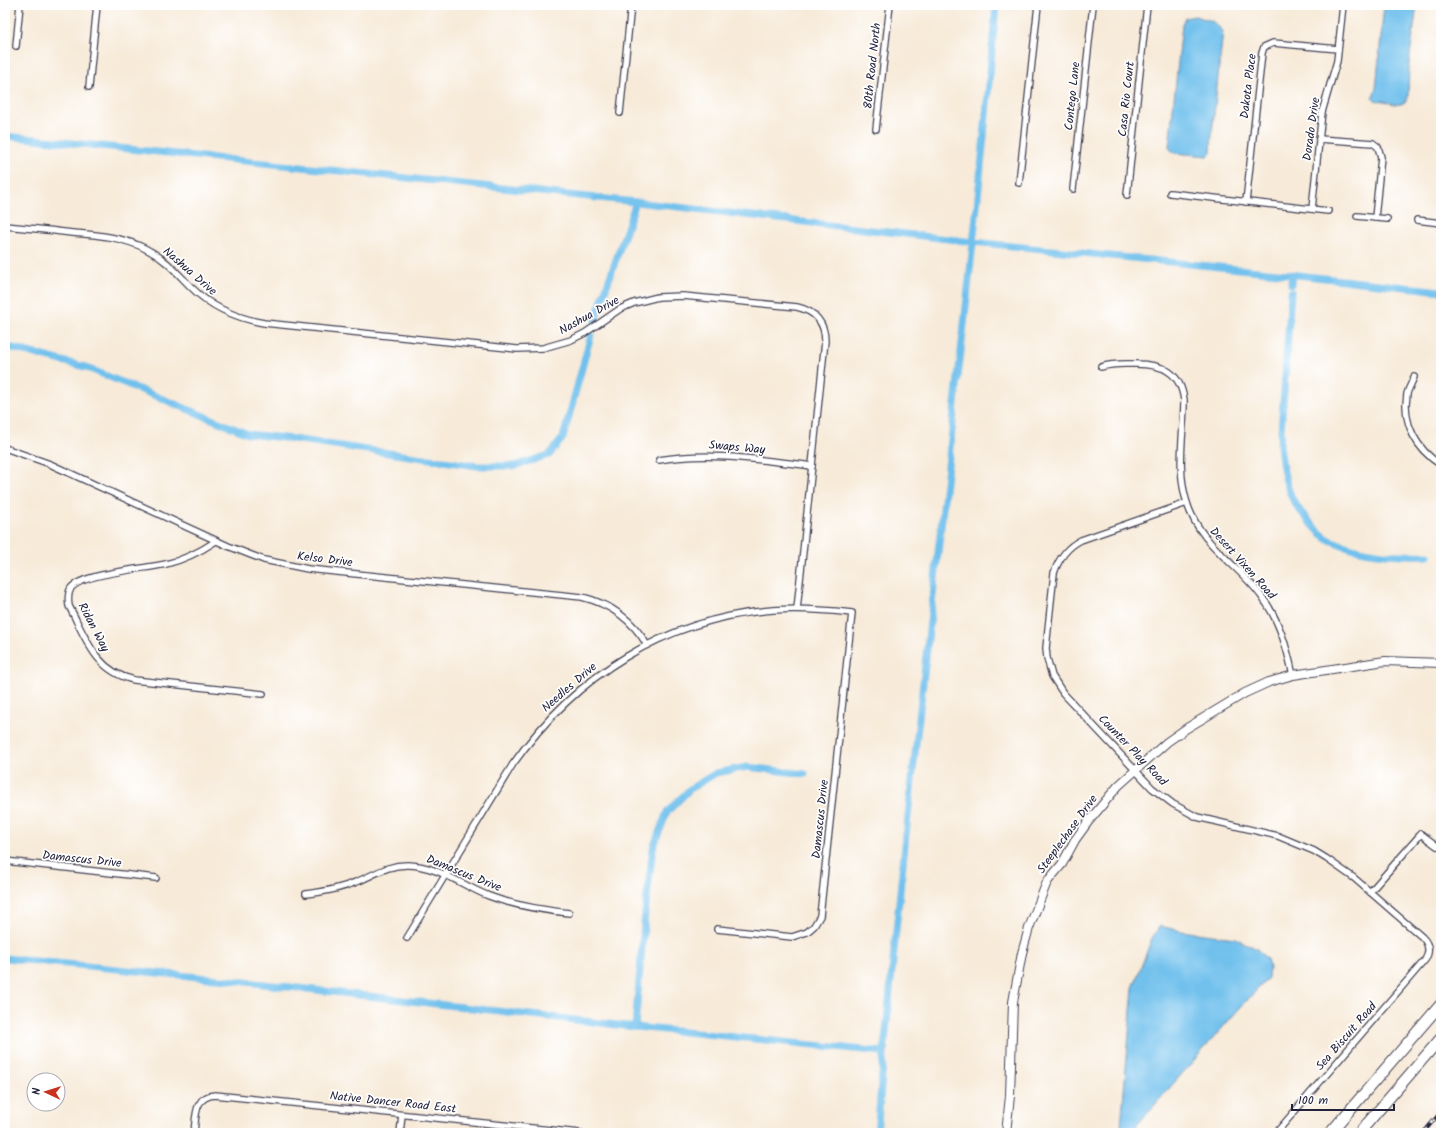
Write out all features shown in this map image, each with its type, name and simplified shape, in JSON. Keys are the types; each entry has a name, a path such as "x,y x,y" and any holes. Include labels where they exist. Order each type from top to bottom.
{"highway":[{"path":"1330,1133 1441,1004"},
{"path":"1359,1133 1441,1038"}],"street":[{"path":"16,46 20,5"},
{"path":"89,87 97,5"},
{"path":"620,113 631,5"},
{"name":"80th Road North","path":"876,129 890,5"},
{"path":"1019,183 1038,5"},
{"name":"Contego Lane","path":"1073,189 1093,5"},
{"name":"Casa Rio Court","path":"1127,195 1148,5"},
{"name":"Dorado Drive","path":"1312,209 1324,102 1334,73 1343,5"},
{"name":"Dakota Place","path":"1246,202 1262,53 1264,47 1273,42 1338,49"},
{"path":"1319,139 1373,143 1378,147 1382,157 1375,218"},
{"path":"1170,193 1328,211"},
{"path":"1357,216 1387,219"},
{"path":"1417,220 1441,222"},
{"name":"Nashua Drive","path":"5,226 109,237 134,243 161,258 211,304 239,317 269,324 517,349 533,349 571,340 585,333 620,309 634,303 658,297 684,296 802,308 812,313 819,320 825,336 797,609"},
{"name":"Desert Vixen Road","path":"1101,367 1113,363 1154,365 1167,370 1178,381 1184,400 1181,463 1183,488 1187,503 1193,518 1207,540 1262,596 1271,610 1282,634 1293,675"},
{"path":"1414,377 1408,393 1406,406 1409,426 1419,446 1426,454 1441,465"},
{"name":"Kelso Drive","path":"5,448 50,464 216,541 243,553 264,560 308,569 582,597 606,604 626,617 647,645"},
{"name":"Swaps Way","path":"659,460 695,455 812,466"},
{"name":"Counter Play Road","path":"1187,503 1081,540 1064,554 1054,573 1046,648 1052,676 1063,693 1135,771 1164,798 1182,810 1208,820 1260,831 1296,843 1326,858 1343,869 1422,937 1426,941 1428,951"},
{"name":"Ridan Way","path":"216,541 202,550 168,564 150,568 115,572 80,582 72,588 69,593 69,606 98,660 122,677 134,680 263,694"},
{"name":"Needles Drive","path":"407,938 514,764 542,726 563,704 593,679 619,661 647,645 688,628 710,621 750,613 797,609 852,613"},
{"name":"Damascus Drive","path":"717,929 787,937 797,936 807,932 814,926 820,916 852,613"},
{"name":"Steeplechase Drive","path":"1006,1133 1010,1096 1013,1002 1022,953 1033,917 1047,882 1062,864 1075,840 1088,822 1118,786 1168,742 1187,728 1245,693 1269,682 1293,675 1385,660 1441,663"},
{"path":"1370,892 1421,834 1437,846"},
{"name":"Damascus Drive","path":"5,861 156,878"},
{"name":"Damascus Drive","path":"306,894 341,888 377,872 398,866 420,866 445,875 469,887 502,900 542,910 569,913"},
{"name":"Sea Biscuit Road","path":"1276,1133 1425,960 1428,951"},
{"name":"Native Dancer Road East","path":"194,1133 197,1106 203,1098 210,1095 580,1133"},
{"path":"400,1133 402,1114"}],"water":[{"path":"1384,5 1417,5 1409,64 1408,98 1400,104 1394,104 1372,98 1376,89"},
{"path":"1195,16 1212,21 1223,31 1211,153 1208,156 1174,153 1169,146 1182,25 1185,18"},
{"path":"1160,926 1181,931 1235,938 1257,949 1267,959 1269,966 1268,978 1130,1133 1115,1133 1121,1126 1133,988 1152,938"}],"waterway":[{"path":"877,1133 898,910 961,354 996,5"},
{"path":"5,136 636,202 973,242 1441,291"},
{"path":"595,320 636,202"},
{"path":"1291,284 1292,275"},
{"path":"1291,292 1280,446 1286,482 1294,502 1305,517 1321,533 1330,540 1342,545 1378,553 1428,555"},
{"path":"5,346 85,367 248,434 293,439 477,466 514,466 549,455 563,438 591,335"},
{"path":"635,1027 645,913 653,848 667,812 690,789 716,773 747,767 805,774"},
{"path":"5,958 229,980 635,1027 884,1052"}],"railway":[{"path":"1423,1133 1441,1112"}]}
